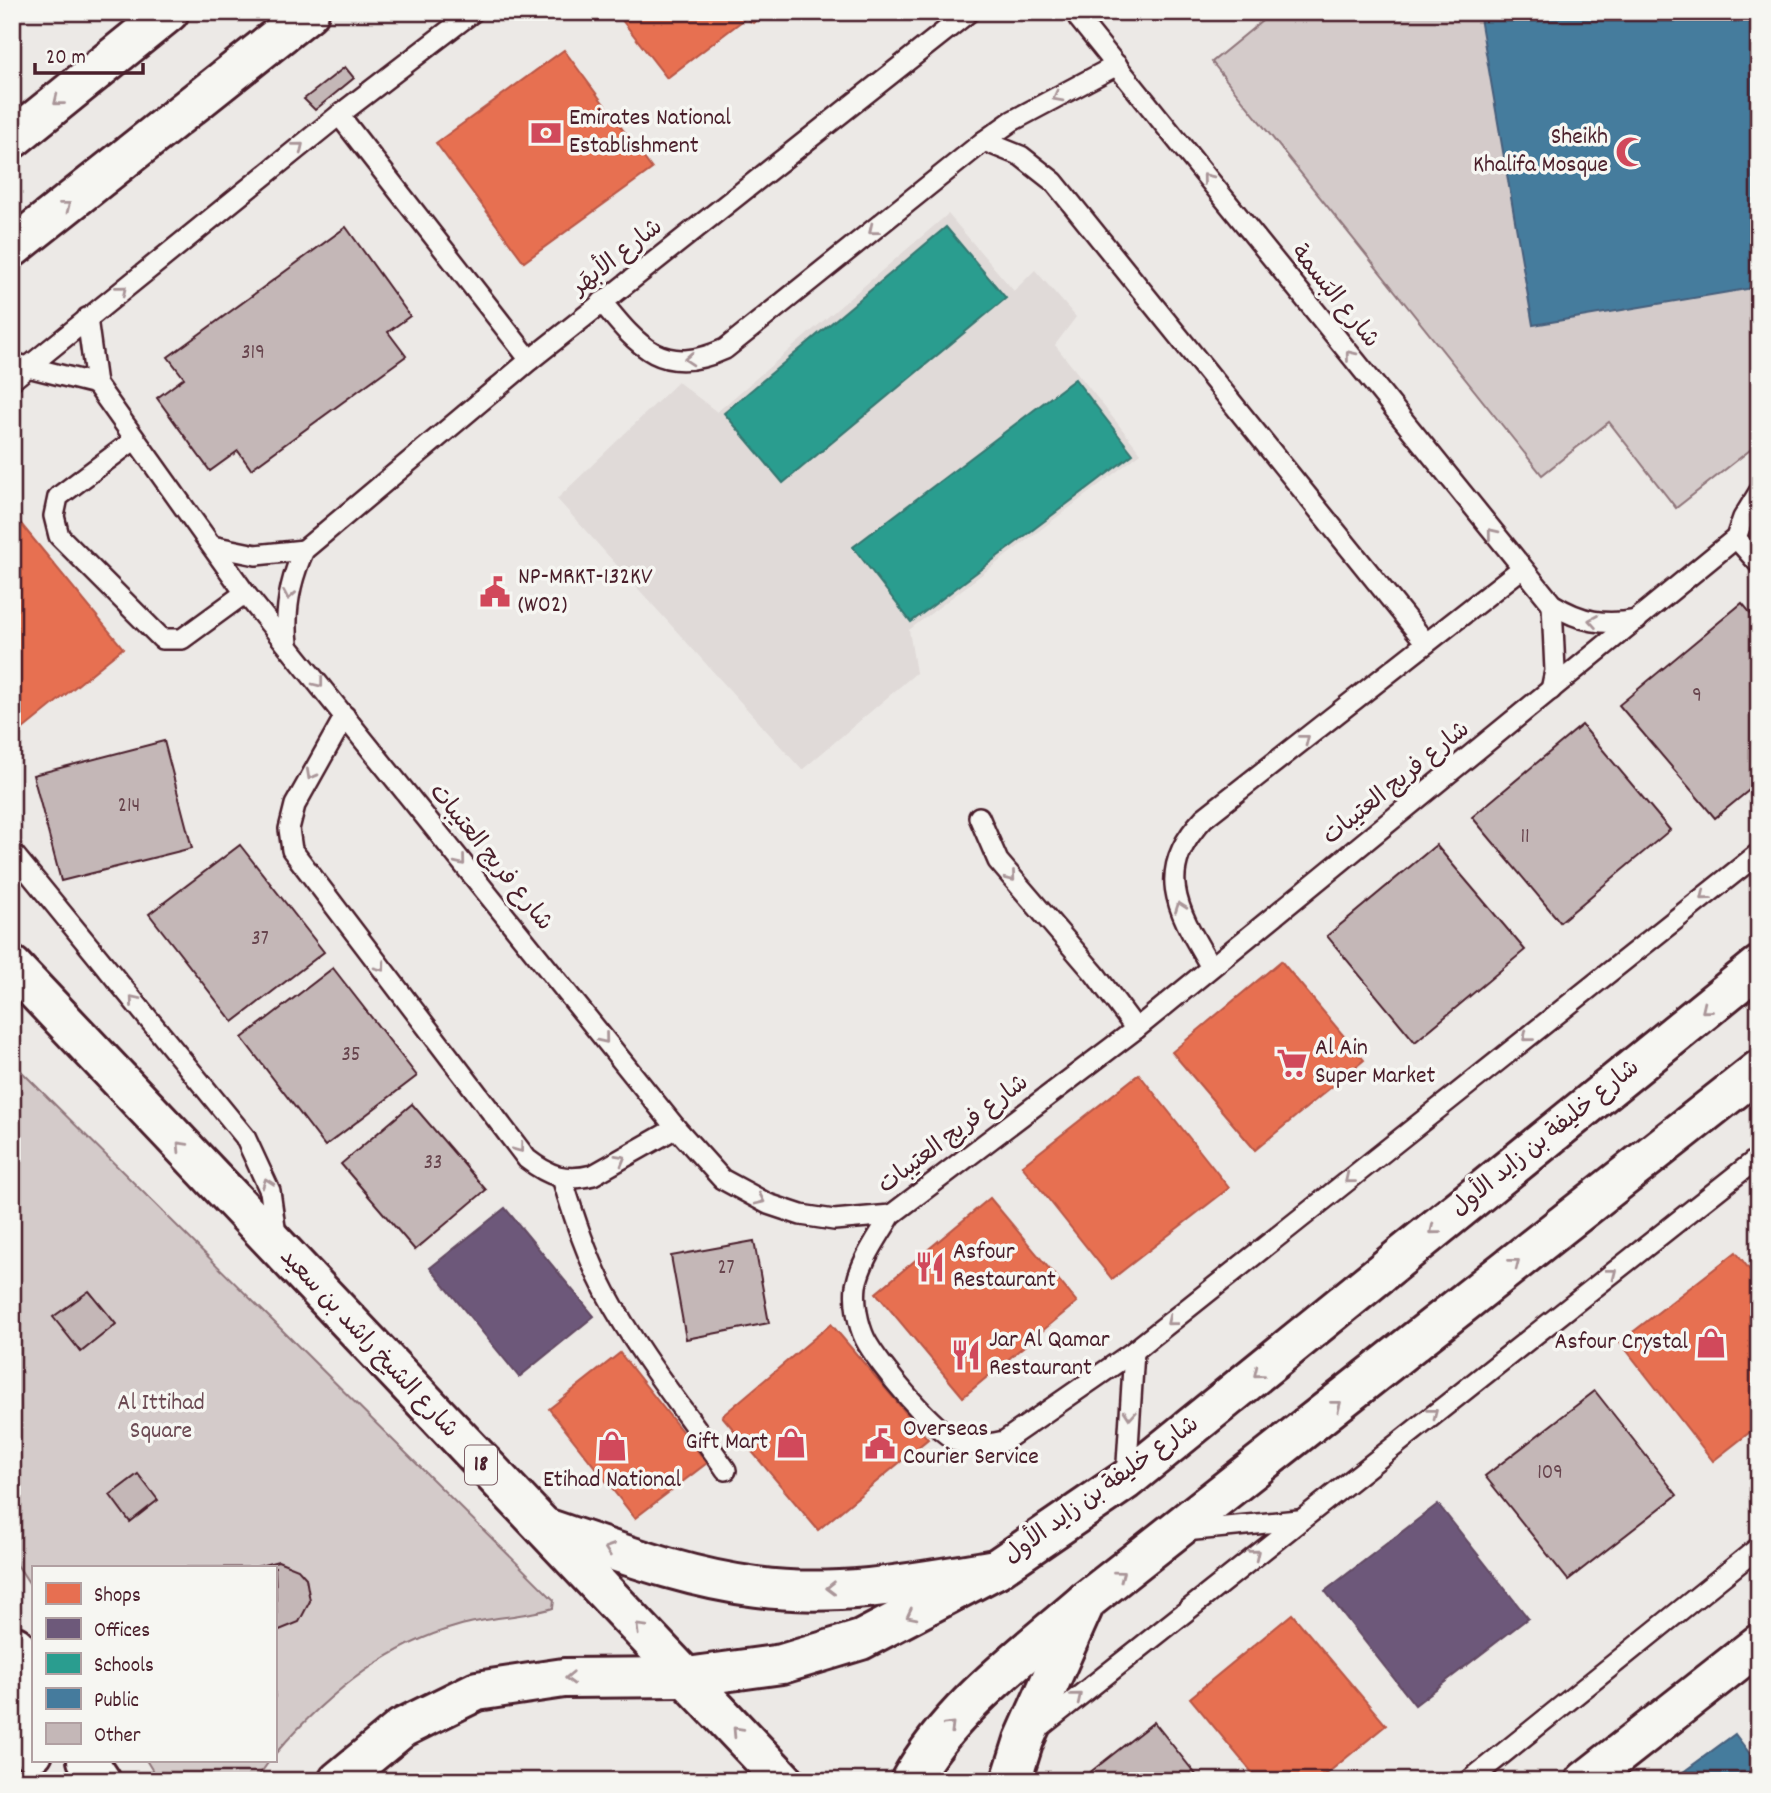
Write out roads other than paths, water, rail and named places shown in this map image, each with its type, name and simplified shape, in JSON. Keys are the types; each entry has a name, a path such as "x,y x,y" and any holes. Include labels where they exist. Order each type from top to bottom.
{"main road":[{"path":"12,139 169,12"},
{"path":"12,248 309,12"},
{"name":"شارع الشيخ راشد بن سعيد","path":"12,966 783,1781"},
{"name":"شارع خليفة بن زايد الأول","path":"338,1781 402,1728 477,1691 564,1678 687,1677 782,1664 861,1640 996,1569 1126,1480 1759,966"},
{"path":"910,1781 928,1748 990,1685 1086,1601 1177,1532 1759,1070"},
{"path":"539,1525 693,1576 758,1588 890,1587 996,1569"},
{"path":"1011,1781 1024,1740 1086,1601"},
{"path":"1585,1781 1759,1644"},
{"path":"20,1654 32,1744"},
{"path":"35,1762 38,1781"},
{"path":"88,1762 101,1781"}],"lane":[{"path":"12,380 21,365 87,318 339,115 472,12"},
{"name":"شارع الأبهَر","path":"288,643 287,600 293,574 304,550 530,360 969,12"},
{"name":"شارع البَسمة","path":"1074,15 1552,604 1571,616 1593,623 1615,624 1638,620"},
{"path":"602,302 634,341 650,352 669,359 688,361 708,357 725,349 1012,121 1117,65"},
{"path":"339,115 530,360"},
{"path":"984,141 1021,156 1054,182 1426,643"},
{"name":"شارع فريج العتيبات","path":"87,318 96,384 245,593 288,643 676,1128 722,1179 768,1204 801,1215 834,1220 891,1215 1136,1028 1736,538 1743,519 1759,492"},
{"path":"21,365 96,384"},
{"path":"134,440 58,497 54,516 59,536 162,639 182,639 245,593"},
{"path":"1736,538 1759,564"},
{"path":"212,546 256,555 304,550"},
{"path":"1211,967 1177,903 1173,881 1181,849 1190,833 1204,818 1521,569"},
{"path":"1551,690 1556,671 1552,604"},
{"path":"345,716 295,805 289,829 292,850 527,1159 546,1173 562,1178 593,1175 676,1128"},
{"path":"979,817 998,861 1095,974 1136,1028"},
{"path":"12,852 245,1137 270,1191 278,1250"},
{"path":"891,1215 863,1263 856,1288 857,1314 865,1339 942,1433 961,1443 982,1446 1004,1441 1134,1350 1759,853"},
{"path":"1024,1740 1759,1157"},
{"path":"562,1178 585,1245 606,1292 726,1470"},
{"path":"1126,1480 1134,1350"},
{"path":"1177,1532 1298,1520"},
{"path":"1469,1781 1759,1547"}],"place":[{"name":"Emirates National Establishment","path":"546,133"},
{"name":"Sheikh Khalifa Mosque","path":"1631,152"},
{"name":"NP-MRKT-132KV (W02)","path":"495,592"},
{"name":"Al Ain Super Market","path":"1292,1063"},
{"name":"Asfour Restaurant","path":"930,1267"},
{"name":"Asfour Crystal","path":"1711,1343"},
{"name":"Jar Al Qamar Restaurant","path":"966,1355"},
{"name":"Gift Mart","path":"791,1443"},
{"name":"Overseas Courier Service","path":"880,1444"},
{"name":"Etihad National","path":"612,1446"}],"park label":[{"name":"Al Ittihad Square","path":"161,1418"}]}
